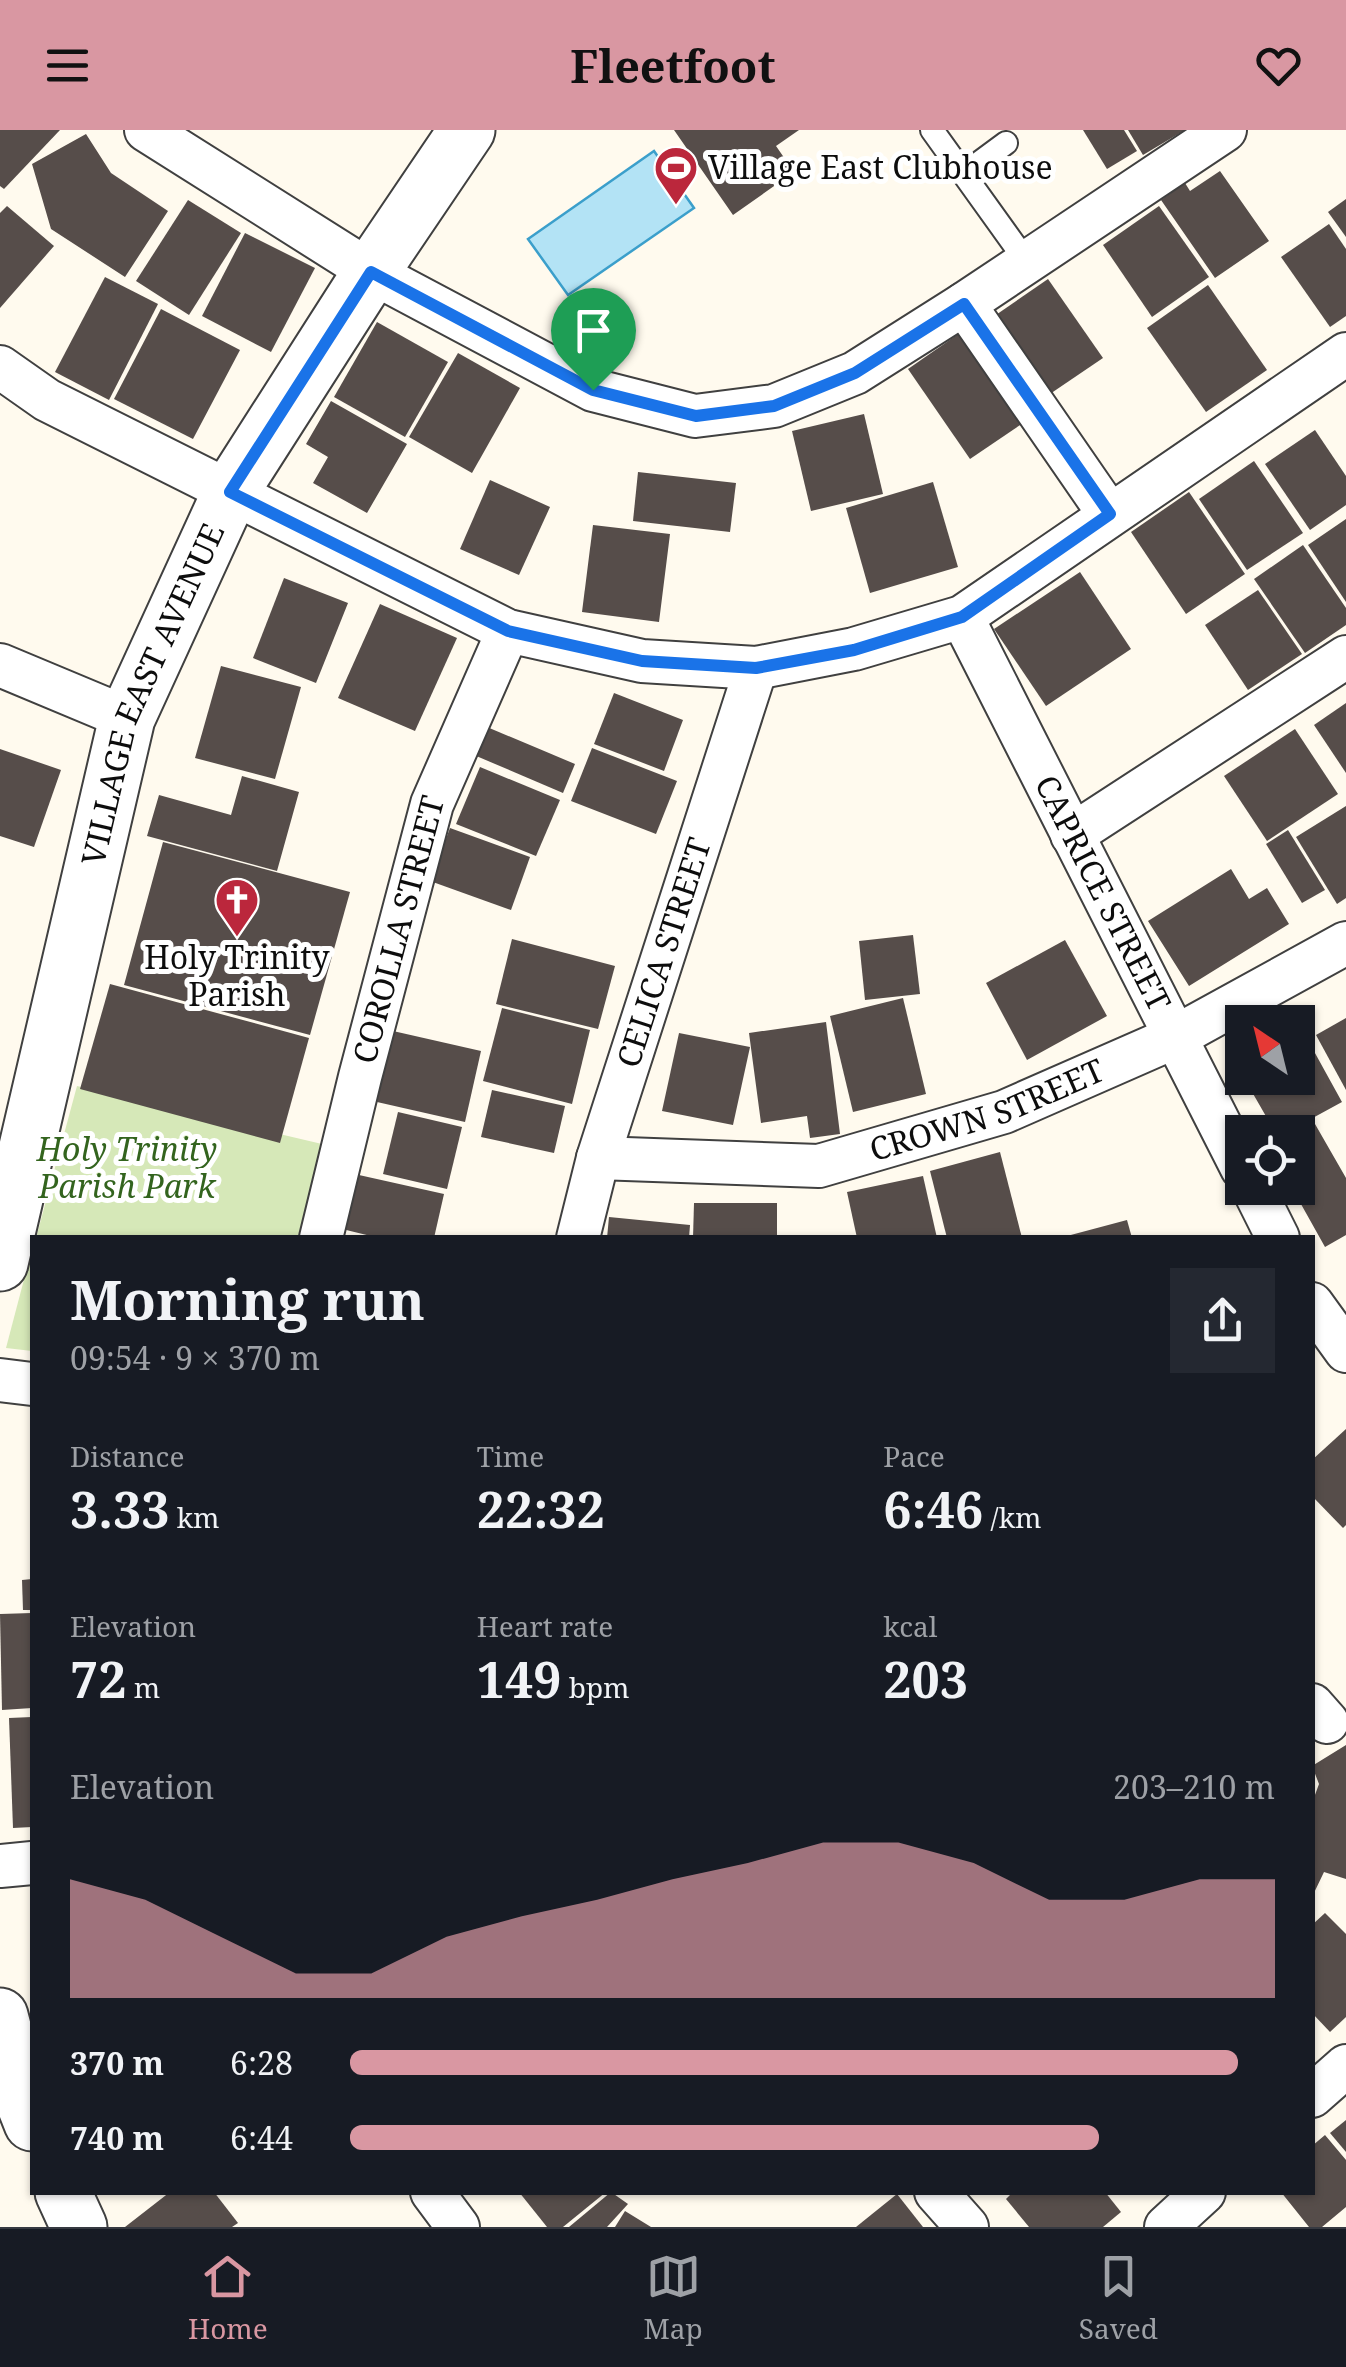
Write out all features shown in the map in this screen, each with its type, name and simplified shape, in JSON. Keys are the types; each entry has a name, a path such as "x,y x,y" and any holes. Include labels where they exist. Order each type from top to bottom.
{"street":[{"path":"146,130 371,272 593,390 696,416 774,406 855,373 1225,130"},
{"name":"VILLAGE EAST AVENUE","path":"0,1263 127,718 230,492 371,272 468,130"},
{"path":"964,304 1110,514"},
{"path":"0,367 47,400 508,631 642,661 756,668 854,650 962,617 1346,354"},
{"name":"CAPRICE STREET","path":"962,617 1225,1135"},
{"name":"COROLLA STREET","path":"323,1235 432,804 508,631"},
{"path":"1072,835 1346,656"},
{"path":"0,666 127,718"},
{"name":"CELICA STREET","path":"579,1235 598,1158 756,668"},
{"name":"CROWN STREET","path":"598,1158 819,1166 1004,1112 1175,1037 1346,943"},
{"path":"1262,1205 1276,1235"},
{"path":"1321,1302 1346,1350"},
{"path":"0,1380 30,1384"},
{"path":"0,1866 30,1863"},
{"path":"0,2016 18,2110"},
{"path":"1315,2093 1346,2066"},
{"path":"65,2195 79,2227"},
{"path":"434,2195 458,2227"},
{"path":"939,2195 967,2227"},
{"path":"1166,2227 1201,2195"}],"lane":[{"path":"932,130 1026,261"},
{"path":"964,174 1006,143"}],"green space":[{"name":"Holy Trinity Parish Park","path":"77,1086 322,1144 299,1235 37,1235"},
{"name":"Holy Trinity Parish Park","path":"30,1257 30,1351 6,1348"}],"water":[{"path":"654,151 694,208 568,295 528,239"}],"building":[{"path":"0,130 60,130 4,189 0,186"},
{"path":"674,130 799,130 776,146 794,172 733,215"},
{"path":"1083,130 1124,130 1137,151 1107,169"},
{"path":"1128,130 1185,130 1143,155"},
{"path":"86,134 111,173 168,211 125,277 51,229 32,164"},
{"path":"1220,171 1269,241 1215,278 1161,200 1185,183 1190,191"},
{"path":"1346,199 1346,237 1328,212"},
{"path":"188,200 241,233 189,315 136,281"},
{"path":"7,206 54,246 0,308 0,213"},
{"path":"1159,206 1209,277 1152,317 1103,245"},
{"path":"1329,224 1346,249 1346,316 1330,327 1281,257"},
{"path":"245,233 315,268 271,352 202,316"},
{"path":"105,277 158,304 109,400 55,372"},
{"path":"1048,279 1103,358 1044,398 990,319"},
{"path":"1208,285 1267,370 1206,412 1147,328"},
{"path":"161,309 240,350 193,439 114,399"},
{"path":"377,322 448,362 405,437 334,397"},
{"path":"967,328 1029,419 970,459 908,369"},
{"path":"458,353 520,388 472,473 409,437"},
{"path":"331,401 407,444 367,513 313,483 328,457 306,444"},
{"path":"864,414 883,494 811,511 792,431"},
{"path":"1315,430 1346,476 1346,505 1310,530 1265,464"},
{"path":"1254,461 1303,533 1247,570 1199,499"},
{"path":"638,472 736,483 730,532 633,521"},
{"path":"490,480 550,507 519,575 460,549"},
{"path":"933,482 958,567 870,593 846,508"},
{"path":"1189,492 1245,574 1186,614 1131,532"},
{"path":"1346,519 1346,602 1308,545"},
{"path":"593,525 670,534 659,622 582,612"},
{"path":"1303,545 1346,608 1346,625 1305,653 1254,579"},
{"path":"1080,572 1131,649 1046,706 994,629"},
{"path":"284,578 348,603 316,683 253,658"},
{"path":"1258,590 1302,654 1248,690 1205,625"},
{"path":"380,604 457,638 415,731 338,698"},
{"path":"221,666 301,687 275,779 195,758"},
{"path":"614,693 683,720 664,771 594,744"},
{"path":"1346,703 1346,773 1314,725"},
{"path":"487,727 575,764 563,793 474,755"},
{"path":"1295,729 1338,794 1267,841 1224,776"},
{"path":"592,748 677,781 656,834 571,801"},
{"path":"0,749 61,770 34,847 0,836"},
{"path":"480,767 560,800 536,856 456,824"},
{"path":"242,776 299,792 277,871 147,836 159,795 231,815"},
{"path":"1346,806 1346,898 1337,904 1296,837"},
{"path":"450,828 530,857 511,910 430,881"},
{"path":"1288,830 1325,890 1302,903 1266,844"},
{"name":"Holy Trinity Parish","path":"163,842 350,892 310,1035 124,985"},
{"path":"1231,869 1249,899 1267,888 1289,924 1189,986 1148,921"},
{"path":"913,935 920,994 865,1000 859,941"},
{"path":"512,939 615,966 598,1029 496,1004"},
{"path":"1065,940 1107,1016 1027,1060 986,983"},
{"path":"110,984 309,1038 280,1143 80,1089"},
{"path":"903,998 926,1094 853,1112 830,1016"},
{"path":"502,1008 590,1030 572,1104 483,1081"},
{"path":"1346,1018 1346,1090 1316,1035"},
{"path":"826,1022 840,1134 810,1138 807,1116 761,1123 749,1033"},
{"path":"393,1031 481,1051 465,1122 377,1102"},
{"path":"679,1033 750,1047 733,1125 662,1111"},
{"path":"1315,1053 1342,1102 1315,1117 1265,1115 1254,1095 1315,1095"},
{"path":"492,1090 565,1106 554,1153 481,1137"},
{"path":"398,1112 462,1127 447,1189 383,1174"},
{"path":"1315,1124 1346,1178 1346,1235 1325,1247 1302,1205 1315,1205"},
{"path":"1000,1152 1021,1235 946,1235 930,1171"},
{"path":"350,1173 444,1194 435,1235 367,1235 338,1228"},
{"path":"923,1176 936,1235 856,1235 847,1192"},
{"path":"694,1203 777,1203 777,1235 693,1235"},
{"path":"609,1217 690,1225 689,1235 607,1235"},
{"path":"1127,1220 1131,1235 1071,1235"},
{"path":"1346,1429 1343,1528 1315,1499 1315,1457"},
{"path":"30,1579 30,1610 23,1610 22,1580"},
{"path":"30,1613 30,1708 2,1710 0,1614"},
{"path":"30,1717 30,1827 13,1828 9,1718"},
{"path":"1346,1745 1346,1879 1324,1872 1315,1891 1315,1795 1319,1784 1315,1764"},
{"path":"1325,1913 1346,1934 1346,2017 1330,2032 1315,2016 1315,1922"},
{"path":"1346,2120 1346,2152 1330,2133"},
{"path":"1325,2135 1346,2160 1346,2207 1322,2227 1309,2227 1283,2195 1315,2195 1315,2143"},
{"path":"166,2195 216,2195 238,2223 232,2227 125,2227"},
{"path":"521,2195 602,2195 563,2227 547,2227"},
{"path":"607,2195 615,2195 628,2204 607,2227 569,2227"},
{"path":"898,2195 923,2227 856,2227"},
{"path":"1010,2195 1107,2195 1121,2212 1103,2227 1029,2227 1006,2199"},
{"path":"625,2211 651,2227 615,2227"}],"place":[{"name":"Village East Clubhouse","path":"676,206"},
{"name":"Holy Trinity Parish","path":"237,938"}],"route":[{"path":"371,272 593,390 696,416 774,406 855,373 964,304 1110,514 962,617 854,650 756,668 642,661 508,631 230,492 371,272"}]}
